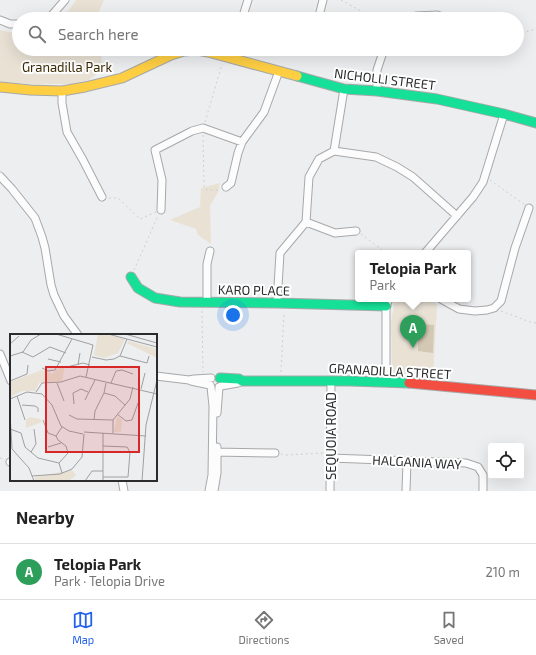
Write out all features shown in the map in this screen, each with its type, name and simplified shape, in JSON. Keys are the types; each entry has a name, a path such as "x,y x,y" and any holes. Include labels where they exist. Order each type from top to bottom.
{"street":[{"path":"55,12 65,0"},
{"path":"244,12 248,0"},
{"path":"320,12 323,0"},
{"path":"0,20 12,24"},
{"name":"NICHOLLI STREET","path":"0,87 62,92 122,78 171,56"},
{"name":"NICHOLLI STREET","path":"233,56 279,71 344,89 376,91 437,99 504,114 536,123"},
{"path":"376,91 377,70 382,56"},
{"path":"226,187 231,183 242,142 264,112 279,71"},
{"path":"334,151 344,89"},
{"path":"62,92 62,103 67,132 102,197"},
{"path":"427,250 473,197 483,182 504,114"},
{"path":"161,210 162,180 155,150 192,131 203,128 242,142"},
{"path":"281,303 280,254 306,222 309,177 319,159 334,151 376,157 397,167 413,177 457,216"},
{"path":"0,176 35,218 42,236 51,285 58,306 77,334"},
{"path":"446,302 459,309 475,311 494,308 501,301 515,248 529,208"},
{"path":"306,222 335,233 356,231"},
{"path":"204,302 207,264 210,251"},
{"name":"KARO PLACE","path":"131,277 138,288 155,298 180,302 387,303"},
{"path":"386,382 387,303"},
{"path":"0,354 10,379"},
{"name":"GRANADILLA STREET","path":"157,376 189,380 193,382 215,383 239,379 242,381 281,382 386,382 536,395"},
{"name":"GRANADILLA STREET","path":"189,380 203,378 215,383"},
{"name":"SEQUOIA ROAD","path":"330,491 331,381"},
{"path":"209,491 214,452 213,406 215,383"},
{"path":"214,452 275,453"},
{"path":"214,452 217,473 214,491"},
{"name":"HALGANIA WAY","path":"330,456 466,463 478,467 483,476 483,491"},
{"path":"406,491 407,461"},
{"path":"122,481 124,491"}],"path":[{"path":"341,0 362,12"},
{"path":"524,32 536,29"},
{"path":"226,187 220,190 208,190 204,187 203,128 230,56"},
{"path":"484,176 529,208"},
{"path":"102,197 118,198 140,219 161,210"},
{"path":"131,277 161,210"},
{"path":"356,231 382,250"},
{"path":"203,378 204,302"},
{"path":"281,303 281,382"},
{"path":"494,308 536,323"},
{"path":"275,453 286,455 330,456"}],"green space":[{"path":"76,0 104,0 99,12 67,12"},
{"name":"Granadilla Park","path":"0,30 12,33 12,56 101,56 103,69 89,80 71,84 0,82"},
{"path":"220,183 218,192 210,206 211,244 198,235 196,229 170,220 200,207 201,188"},
{"path":"394,302 434,302 437,305 433,377 392,373 391,323"}],"shaded area":[{"path":"418,324 434,325 433,353 418,351"}],"traffic: fast":[{"path":"297,76 344,89 377,91 437,99 504,114 536,123"},
{"path":"131,277 138,288 155,298 180,302 386,306"},
{"path":"220,378 239,379 242,381 349,381 409,383"}],"traffic: slow":[{"path":"0,87 62,91 85,87 122,78 169,56"},
{"path":"223,56 297,76"}],"traffic: jam":[{"path":"409,383 536,395"}],"place":[{"name":"Telopia Park","path":"413,348"}]}
